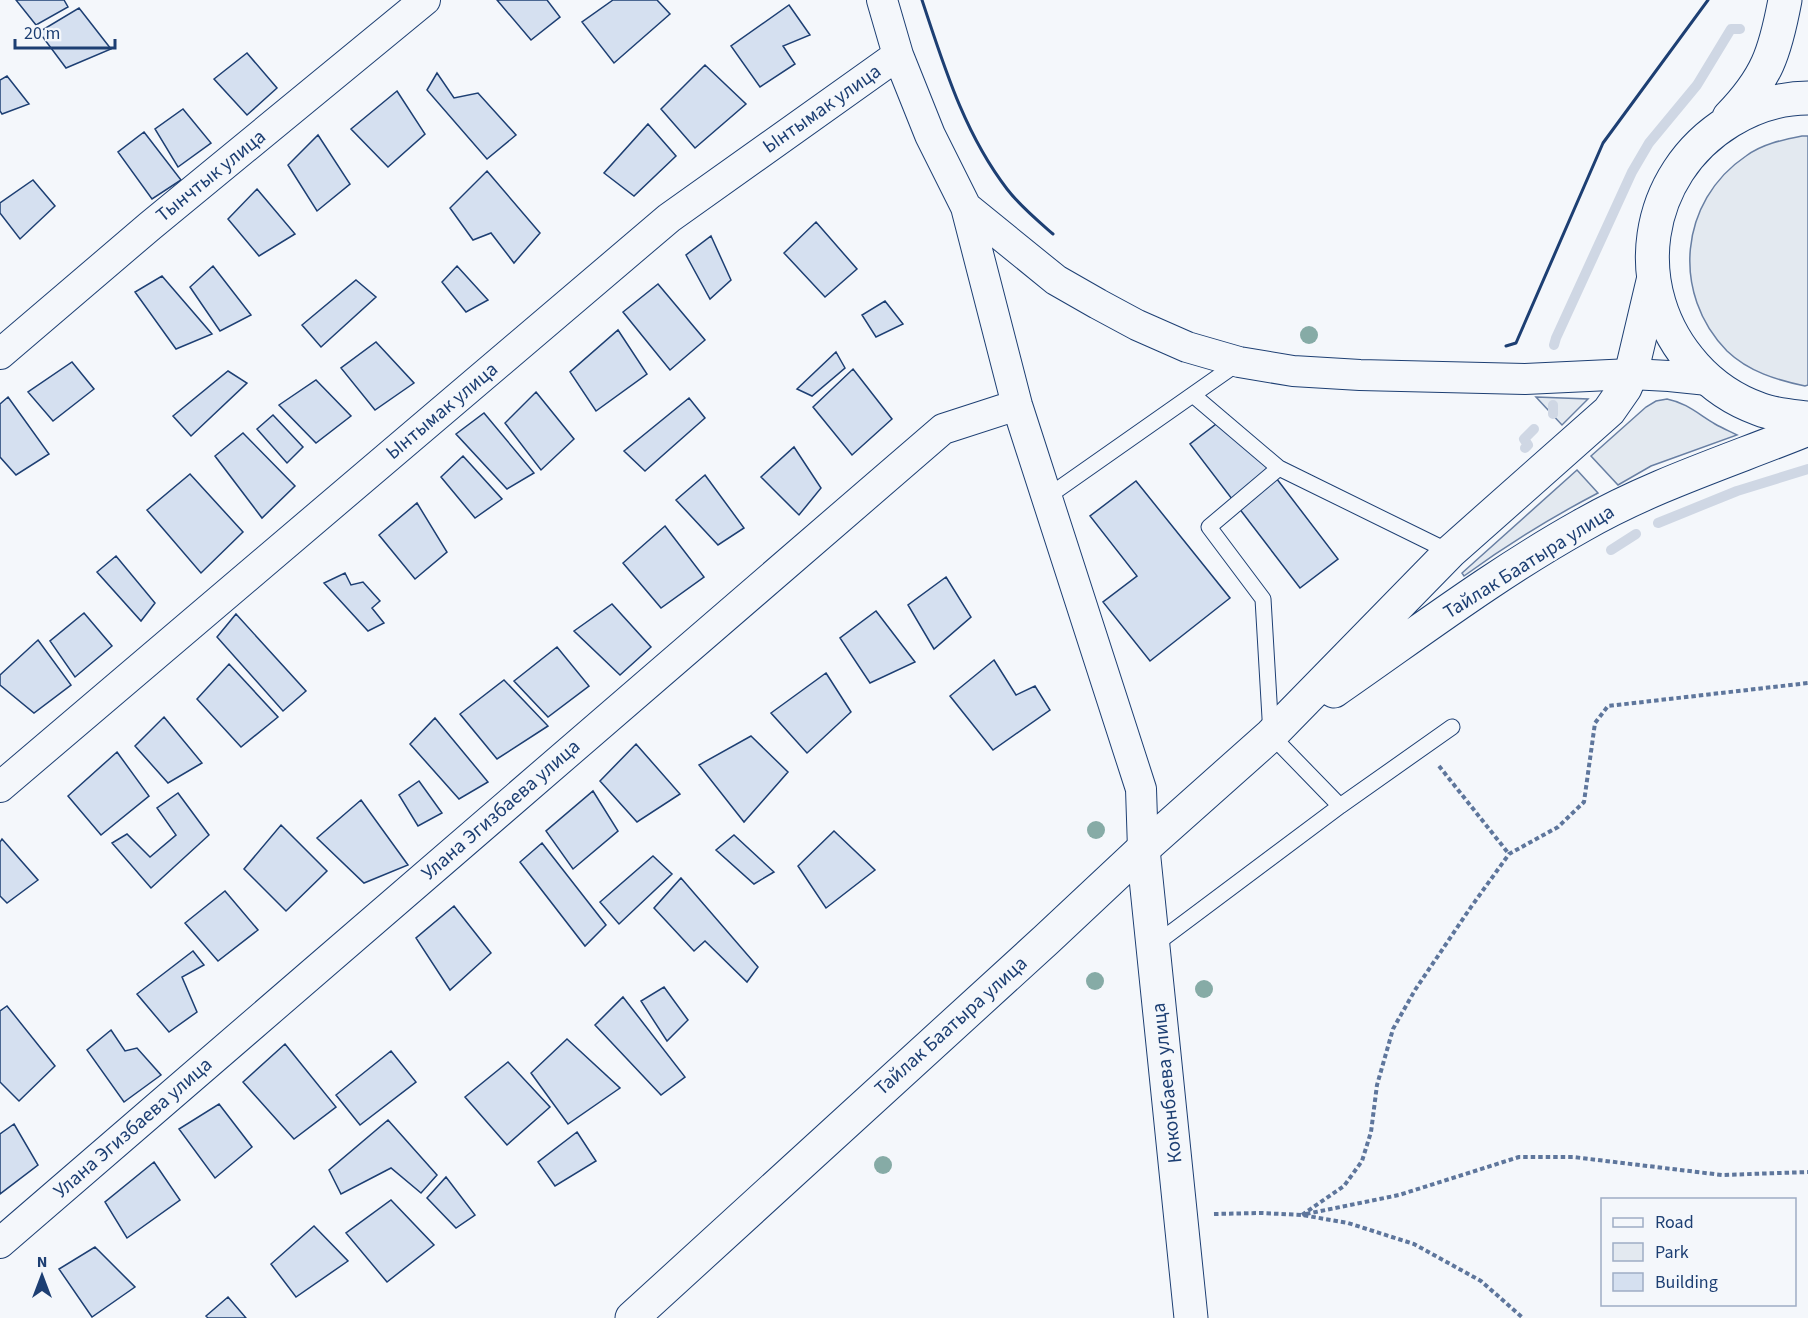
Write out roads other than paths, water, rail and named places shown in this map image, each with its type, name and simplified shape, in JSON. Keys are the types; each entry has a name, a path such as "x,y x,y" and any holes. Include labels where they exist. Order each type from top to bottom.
{"main road":[{"path":"1785,0 1776,44 1764,72 1747,98 1695,148 1677,171 1664,197 1655,224 1652,253 1653,282 1660,310 1672,336 1685,355 1708,380 1732,397 1758,409 1786,416 1808,418"},
{"path":"1717,129 1742,114 1769,104 1808,98"},
{"name":"Тайлак Баатыра улица","path":"632,1318 1143,849 1271,735 1450,552 1609,411 1625,388 1631,374 1653,282"},
{"name":"Тайлак Баатыра улица","path":"1271,735 1483,588 1581,525 1674,482 1808,429"},
{"name":"Коконбаева улица","path":"1143,849 1191,1318"}],"street":[{"name":"Тынчтык улица","path":"0,354 159,218 425,0"},
{"path":"882,0 898,55 930,135 966,207 1017,405 1141,789 1143,849"},
{"name":"Ынтымак улица","path":"0,787 669,218 898,55"},
{"path":"966,207 1056,280 1098,304 1137,325 1187,347 1239,362 1293,371 1360,375 1526,379 1631,374 1708,380"},
{"name":"Улана Эгизбаева улица","path":"0,1243 943,429 1017,405"}],"lane":[{"path":"1047,497 1239,362"},
{"path":"1193,394 1279,468 1450,552"},
{"path":"1279,468 1209,527 1263,599 1271,735 1341,806"},
{"path":"1153,945 1452,727"}],"waterway":[{"path":"1554,345 1632,172 1649,143 1697,85 1731,29 1740,29"},
{"path":"1553,405 1553,414"},
{"path":"1525,448 1528,445 1524,439 1534,429"},
{"path":"1658,523 1737,491 1808,469"},
{"path":"1611,550 1636,534"}]}
